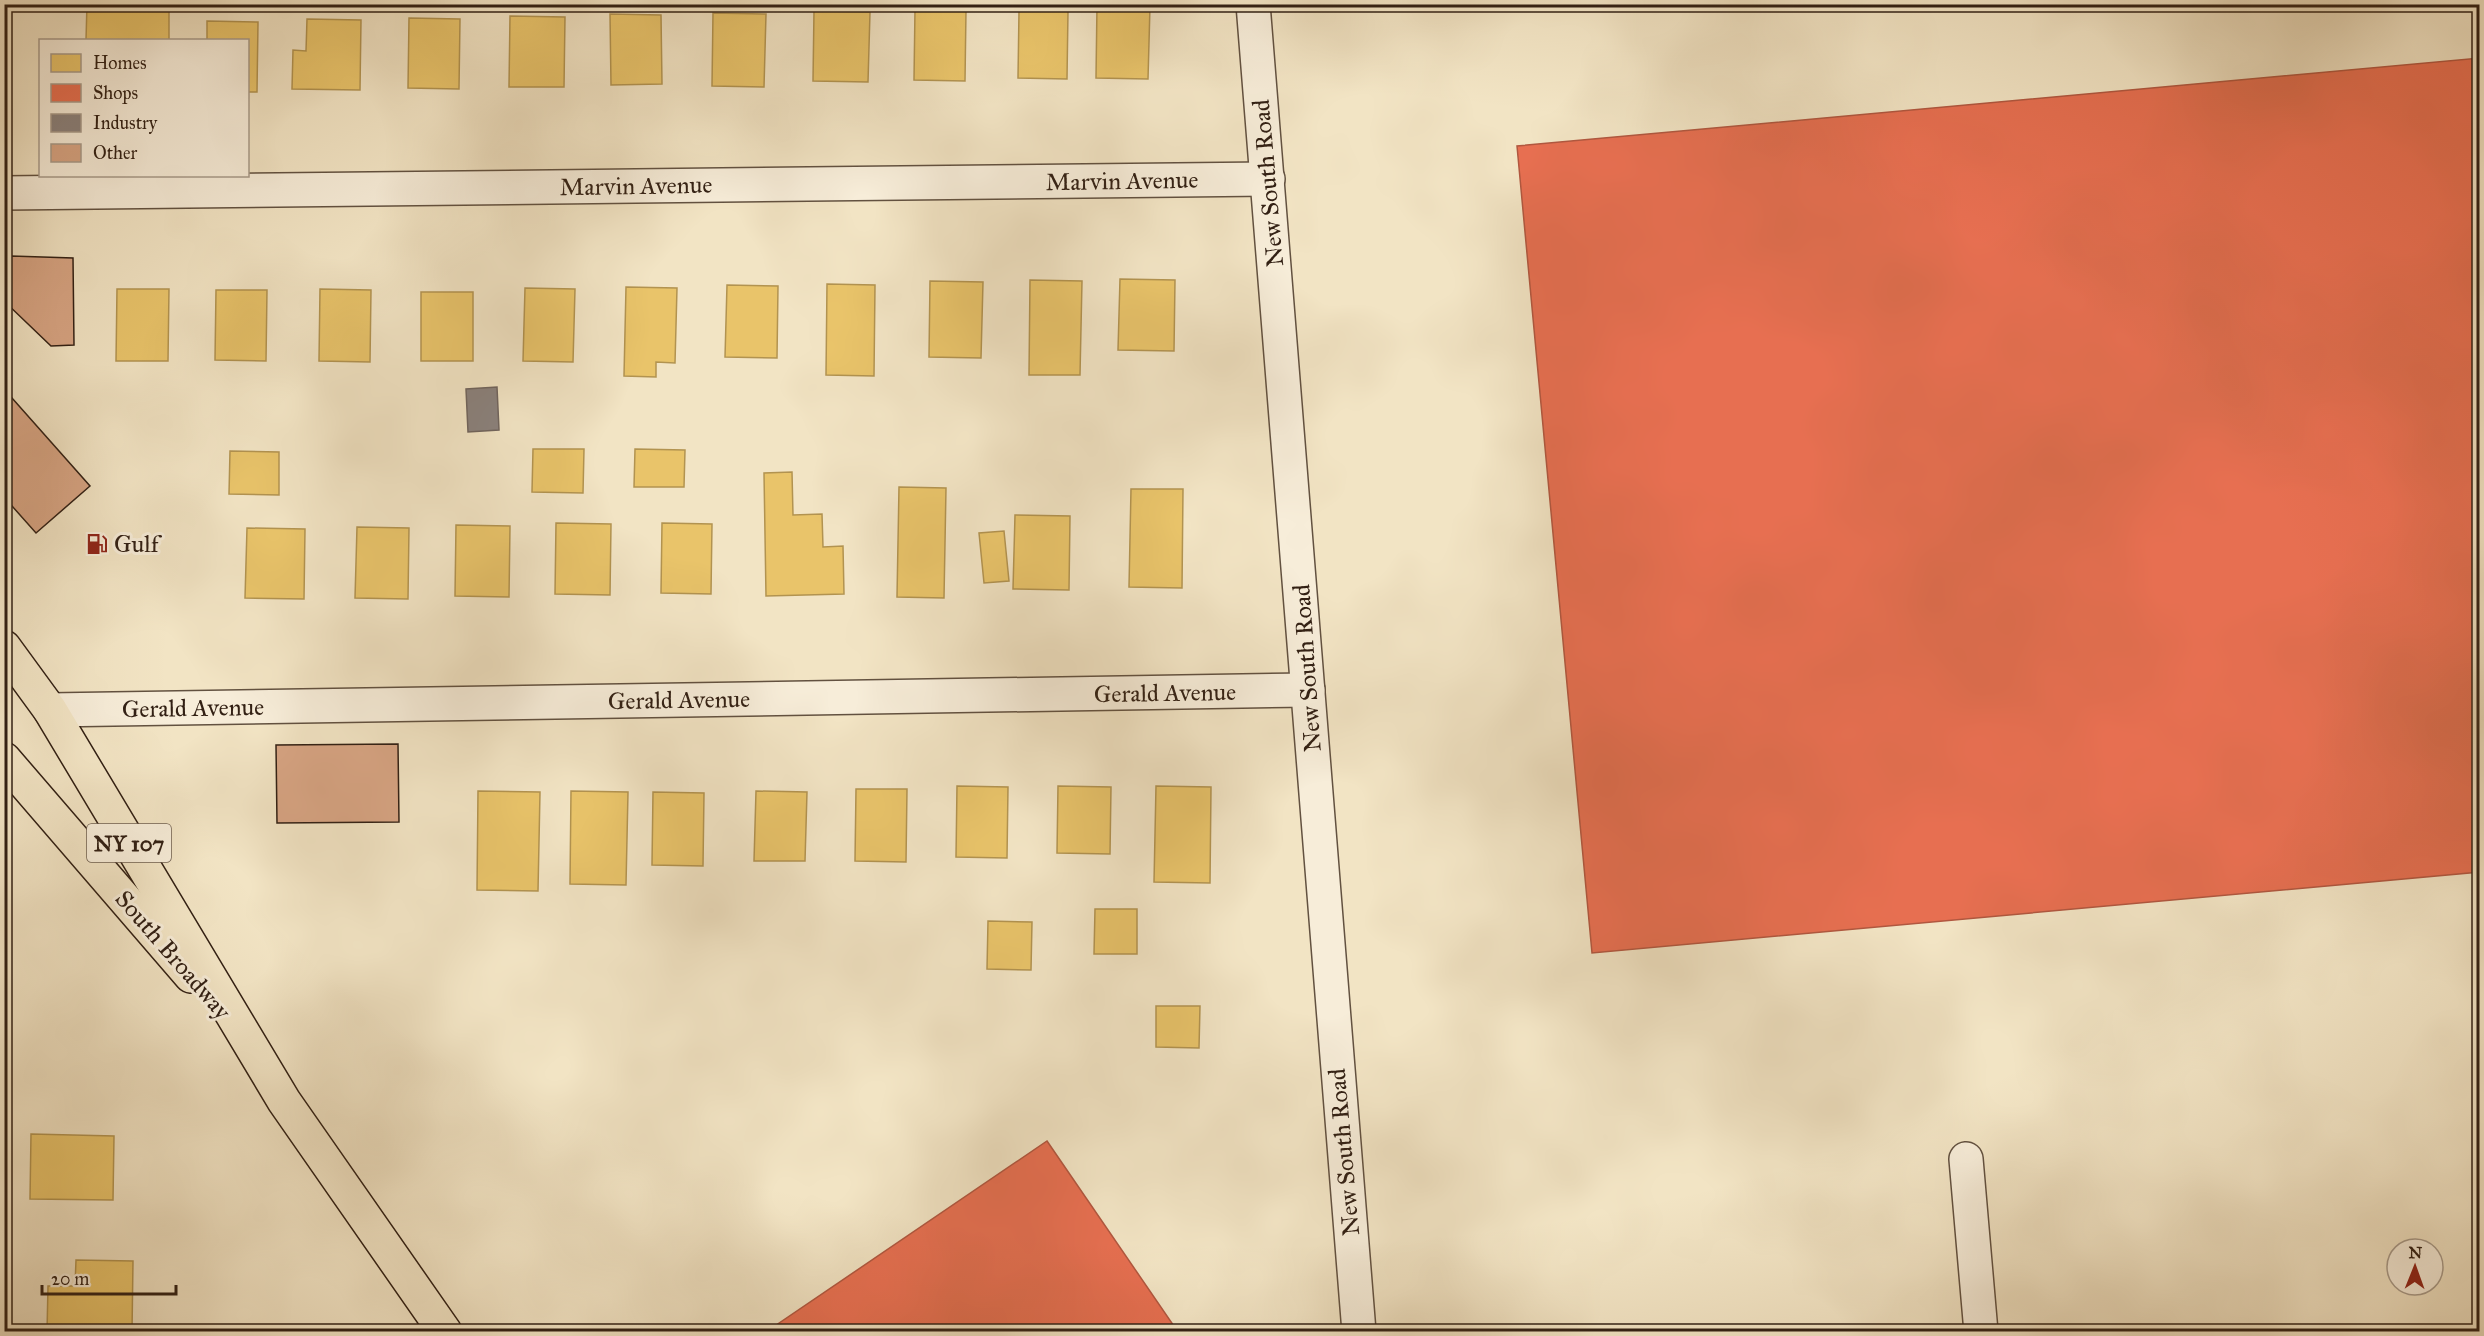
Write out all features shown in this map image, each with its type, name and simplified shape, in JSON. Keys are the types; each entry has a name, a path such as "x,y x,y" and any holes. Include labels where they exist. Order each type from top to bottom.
{"main road":[{"name":"South Broadway","path":"4,647 50,710 284,1101 445,1332"},
{"name":"South Broadway","path":"4,759 248,1042"}],"street":[{"name":"New South Road","path":"1253,4 1359,1332"},
{"name":"Marvin Avenue","path":"4,193 1268,180"},
{"name":"Gerald Avenue","path":"50,710 1308,690"},
{"path":"1966,1159 1982,1332"}],"building: Homes":[{"path":"87,4 169,4 169,39 86,39"},
{"path":"1097,5 1150,6 1148,79 1096,78"},
{"path":"915,9 966,10 965,81 914,80"},
{"path":"814,11 870,12 868,82 813,81"},
{"path":"1019,11 1068,11 1067,79 1018,78"},
{"path":"713,13 766,14 764,87 712,86"},
{"path":"610,14 661,15 662,84 611,85"},
{"path":"510,16 565,17 564,87 509,87"},
{"path":"409,18 460,19 459,89 408,88"},
{"path":"307,19 361,20 360,90 292,89 293,50 306,51"},
{"path":"207,21 258,22 257,92 249,92 249,39 207,39"},
{"path":"1120,279 1175,280 1174,351 1118,350"},
{"path":"1030,280 1082,281 1080,375 1029,375"},
{"path":"930,281 983,282 981,358 929,357"},
{"path":"827,284 875,285 874,376 826,375"},
{"path":"727,285 778,286 777,358 725,357"},
{"path":"626,287 677,288 675,363 656,362 656,377 624,376"},
{"path":"525,288 575,289 573,362 523,361"},
{"path":"117,289 169,289 168,361 116,361"},
{"path":"320,289 371,290 370,362 319,361"},
{"path":"216,290 267,290 266,361 215,360"},
{"path":"421,292 473,292 473,361 421,361"},
{"path":"533,449 584,449 583,493 532,492"},
{"path":"635,449 685,450 684,487 634,487"},
{"path":"230,451 279,452 279,495 229,494"},
{"path":"792,472 793,515 822,514 823,547 843,546 844,594 766,596 764,473"},
{"path":"899,487 946,488 944,598 897,597"},
{"path":"1131,489 1183,489 1182,588 1129,587"},
{"path":"1015,515 1070,516 1069,590 1013,589"},
{"path":"556,523 611,524 610,595 555,594"},
{"path":"662,523 712,524 711,594 661,593"},
{"path":"456,525 510,526 509,597 455,596"},
{"path":"357,527 409,528 408,599 355,598"},
{"path":"247,528 305,529 304,599 245,598"},
{"path":"1004,531 1009,581 984,583 979,533"},
{"path":"957,786 1008,787 1007,858 956,857"},
{"path":"1058,786 1111,787 1110,854 1057,853"},
{"path":"1156,786 1211,787 1210,883 1154,882"},
{"path":"856,789 907,789 906,862 855,861"},
{"path":"478,791 540,792 538,891 477,890"},
{"path":"571,791 628,792 626,885 570,884"},
{"path":"756,791 807,792 805,861 754,861"},
{"path":"653,792 704,793 703,866 652,865"},
{"path":"1095,909 1137,909 1137,954 1094,954"},
{"path":"988,921 1032,922 1031,970 987,969"},
{"path":"1156,1006 1200,1006 1199,1048 1156,1047"},
{"path":"31,1134 114,1136 113,1200 30,1199"},
{"path":"76,1260 133,1261 132,1332 47,1332 48,1286 75,1286"}],"building: Shops":[{"path":"2480,58 2480,872 1592,953 1517,146"},
{"path":"1047,1141 1178,1332 766,1332"}],"building: Industry":[{"path":"497,387 499,430 468,432 466,389"}],"building: Other":[{"path":"11,256 73,258 74,345 51,346 4,301 4,262"},
{"path":"4,389 90,486 36,533 4,497"},
{"path":"398,744 399,822 277,823 276,745"}],"place":[{"name":"Gulf","path":"97,544"}]}
